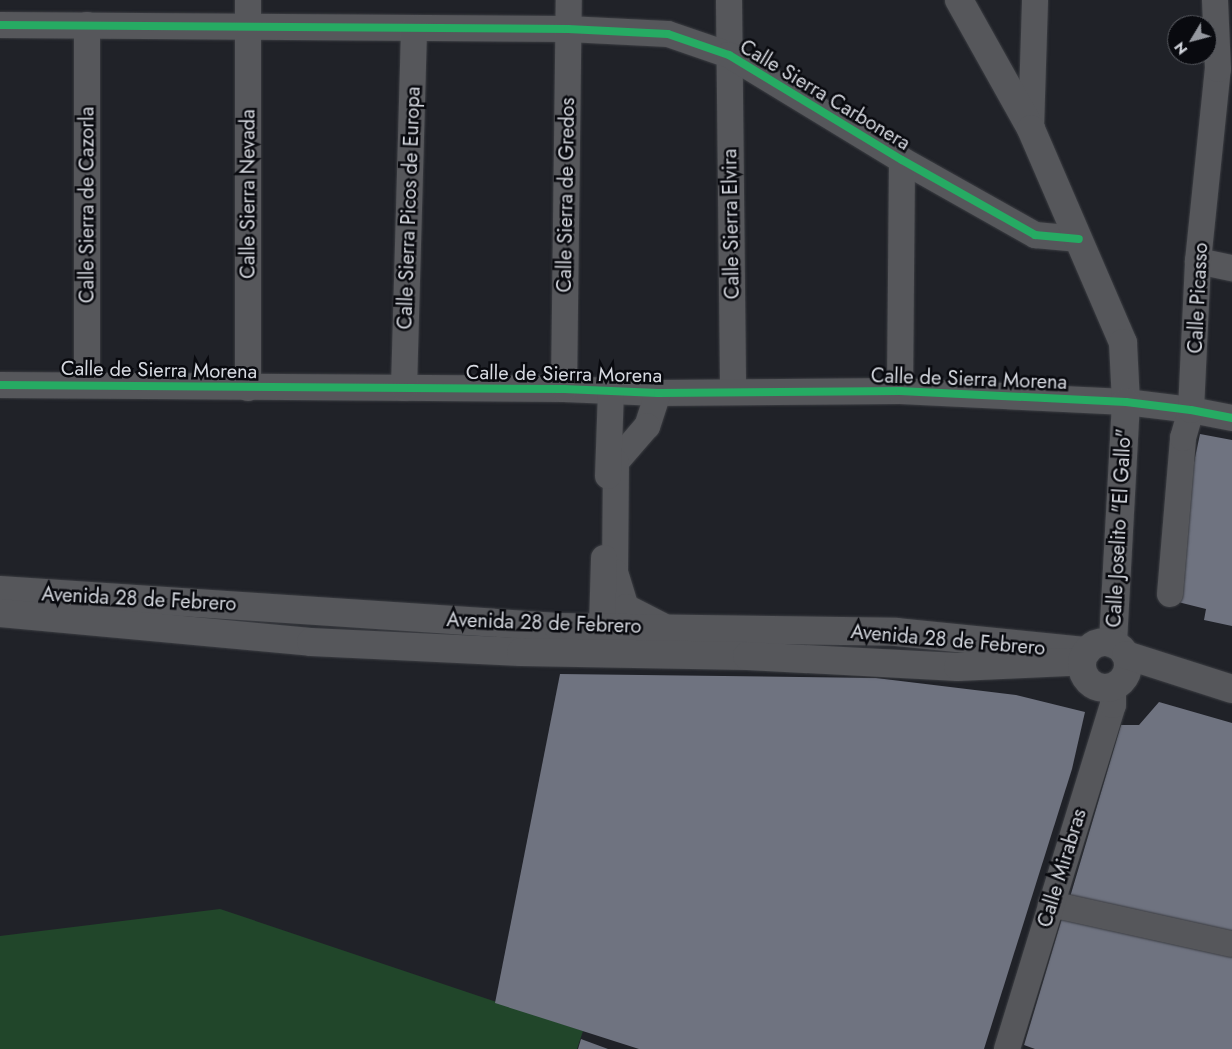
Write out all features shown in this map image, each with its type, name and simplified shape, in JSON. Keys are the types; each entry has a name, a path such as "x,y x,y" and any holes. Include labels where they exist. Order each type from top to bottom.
{"main road":[{"name":"Calle Joselito \"El Gallo\"","path":"958,0 1031,129 1123,344 1126,402 1120,664"},
{"name":"Avenida 28 de Febrero","path":"0,590 558,627 602,626 896,632 1085,655"},
{"name":"Avenida 28 de Febrero","path":"0,613 311,642 521,652 747,656 958,667 1061,664 1085,655"},
{"path":"1120,664 1101,688 1088,680 1085,655 1098,644 1120,664 1232,705"},
{"path":"1120,664 1232,689"}],"street":[{"name":"Calle Sierra Nevada","path":"248,0 248,388"},
{"name":"Calle Sierra de Gredos","path":"564,389 569,0"},
{"name":"Calle Sierra Elvira","path":"729,0 733,392"},
{"path":"1031,129 1035,0"},
{"name":"Calle Picasso","path":"1170,594 1183,438 1191,410 1198,261 1223,113 1218,69 1215,0"},
{"name":"Calle Sierra Carbonera","path":"0,25 568,29 668,34 729,55 902,160 1035,235 1079,239"},
{"name":"Calle Sierra de Cazorla","path":"87,25 87,385"},
{"name":"Calle Sierra Picos de Europa","path":"404,388 414,28"},
{"path":"900,391 902,160"},
{"path":"1198,261 1232,268"},
{"name":"Calle de Sierra Morena","path":"0,385 564,389 658,393 900,391 1126,402 1191,410 1232,418"},
{"path":"602,626 611,392"},
{"path":"658,393 647,426 616,462 615,572 626,607 667,628"},
{"path":"558,627 584,611 604,571"},
{"name":"Calle Mirabras","path":"1007,1049 1113,705 1120,664"},
{"path":"1051,904 1232,944"}],"green space":[{"path":"220,909 583,1031 577,1049 0,1049 0,936"}],"building":[{"path":"1200,434 1232,440 1232,626 1204,620 1206,609 1178,602 1187,495"},
{"path":"560,674 876,678 1016,695 1085,712 1072,769 984,1049 639,1049 495,1003"},
{"path":"1159,702 1232,723 1232,932 1070,897 1121,725 1139,725"},
{"path":"1063,915 1232,954 1232,1049 1035,1049 1024,1045"},
{"path":"581,1039 608,1049 578,1049"}],"cycle path":[{"path":"0,25 568,29 668,34 729,55 902,160 1035,235 1079,239"},
{"path":"0,385 564,389 658,393 900,391 1126,402 1191,410 1232,418"}]}
